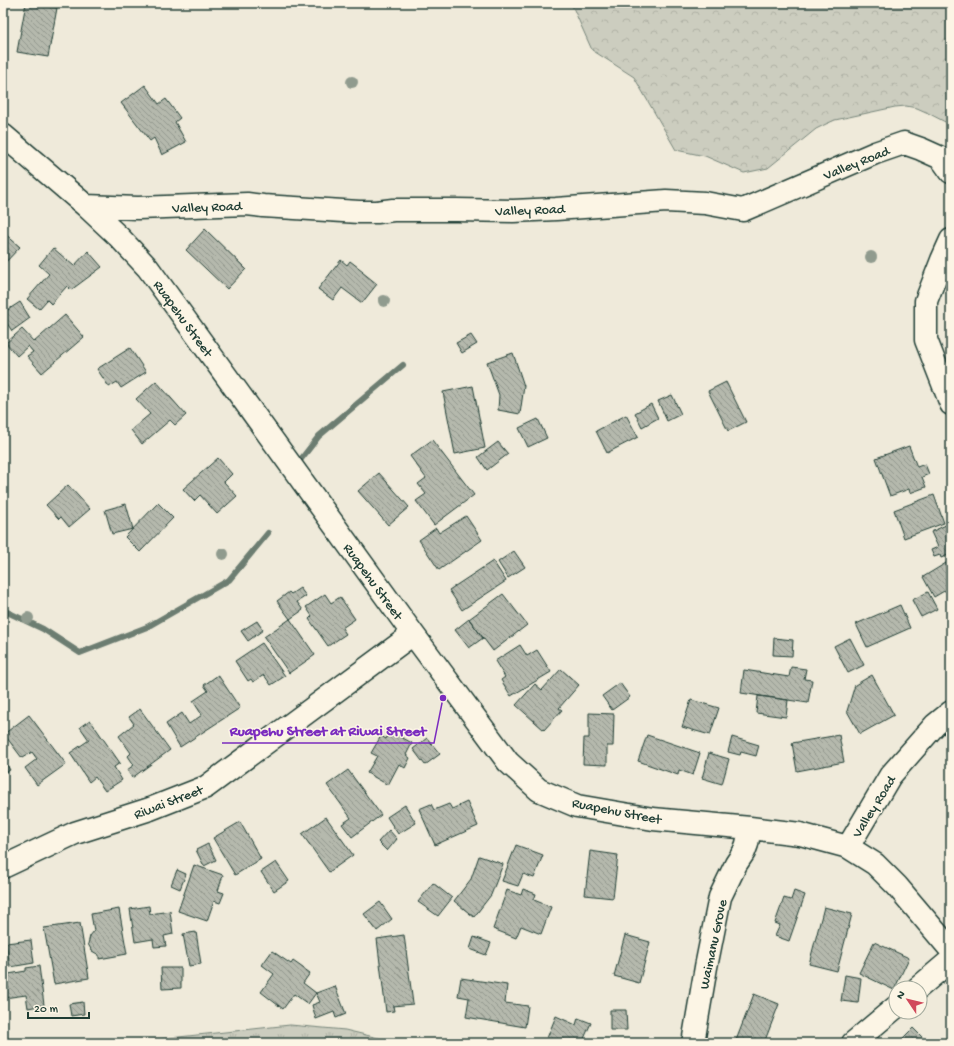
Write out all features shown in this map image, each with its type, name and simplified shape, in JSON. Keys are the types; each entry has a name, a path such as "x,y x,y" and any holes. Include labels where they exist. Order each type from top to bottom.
{"street":[{"name":"Ruapehu Street","path":"3,135 119,236 148,268 413,634 508,762 539,790 577,806 653,819 800,834 848,847"},
{"name":"Valley Road","path":"86,206 138,208 247,204 359,212 393,210 513,211 666,201 705,203 743,210 875,153 904,143 941,158 951,172"},
{"path":"951,240 926,301 926,340 951,404"},
{"name":"Riwai Street","path":"3,867 75,833 150,809 206,787 413,634"},
{"name":"Valley Road","path":"951,712 935,725 890,776 848,847 875,864 897,886 951,950"},
{"name":"Waimanu Grove","path":"693,1043 720,897 736,864 746,848 750,828"},
{"path":"927,980 951,960"},
{"path":"853,1043 888,1014"}],"green space":[{"path":"571,3 951,3 951,125 917,108 906,106 835,120 816,129 768,168 744,173 705,156 676,150 634,77 592,50"},
{"path":"290,1025 345,1030 399,1043 123,1043"}],"building":[{"path":"26,3 57,8 48,57 17,52"},
{"path":"145,85 159,104 166,99 180,118 175,122 186,142 162,155 154,138 150,141 121,103"},
{"path":"205,229 246,269 227,289 186,250"},
{"path":"3,232 20,247 3,265"},
{"path":"53,248 74,266 88,251 102,267 71,290 67,286 51,304 47,300 39,309 27,299 49,274 39,265"},
{"path":"341,260 347,265 350,261 377,284 362,303 342,288 333,300 318,289"},
{"path":"20,302 30,318 12,331 3,317 3,313"},
{"path":"65,315 84,337 42,373 27,356 33,352 28,346 17,356 6,343 22,329 34,342"},
{"path":"471,335 477,344 462,353 456,343"},
{"path":"130,348 146,372 121,388 117,382 109,387 97,369"},
{"path":"513,353 524,386 520,414 498,410 499,395 487,362"},
{"path":"156,381 186,415 175,425 170,420 142,444 131,430 150,414 136,399"},
{"path":"726,382 746,422 728,431 708,391"},
{"path":"473,386 485,448 455,454 443,392"},
{"path":"672,395 681,414 667,421 658,401"},
{"path":"651,404 658,418 642,427 635,413"},
{"path":"626,415 638,437 607,453 596,431"},
{"path":"538,419 547,438 528,447 519,428"},
{"path":"432,440 474,495 434,525 416,501 426,494 418,484 426,478 410,456"},
{"path":"498,442 508,454 487,470 478,457"},
{"path":"909,446 917,467 925,464 929,474 922,477 926,487 910,493 909,489 890,496 876,458"},
{"path":"218,458 232,474 224,482 237,496 217,514 200,495 194,501 183,489"},
{"path":"379,473 409,507 388,525 358,491"},
{"path":"68,485 90,509 69,527 61,517 59,519 46,505"},
{"path":"934,495 944,523 904,538 894,510"},
{"path":"158,503 173,518 140,552 125,537"},
{"path":"126,504 133,529 112,534 105,510"},
{"path":"466,516 482,540 439,570 419,540 436,528 439,533"},
{"path":"948,524 949,528 951,527 951,554 941,558 940,555 934,557 931,550 938,547 931,532"},
{"path":"514,551 525,567 508,578 498,562"},
{"path":"951,560 951,587 934,597 923,577"},
{"path":"493,561 506,581 462,610 449,590"},
{"path":"300,588 306,596 297,602 303,610 290,619 277,601 289,592 291,594"},
{"path":"928,592 937,609 921,617 912,600"},
{"path":"325,594 331,603 340,597 355,619 342,628 346,634 328,646 309,619 312,616 306,607"},
{"path":"503,594 527,625 493,651 469,619"},
{"path":"900,605 910,628 867,647 856,624"},
{"path":"290,619 315,655 289,673 264,637"},
{"path":"469,619 483,638 469,648 455,630"},
{"path":"257,621 263,630 248,641 241,631"},
{"path":"774,638 793,640 792,656 773,655"},
{"path":"850,638 864,665 848,673 834,646"},
{"path":"262,643 285,676 271,685 264,675 253,682 251,679 248,681 235,661"},
{"path":"520,645 527,656 537,650 551,672 511,696 501,680 505,677 495,661"},
{"path":"791,667 806,669 804,679 812,680 808,703 741,693 744,670 789,677"},
{"path":"561,669 579,685 559,708 562,710 544,730 516,705 535,684 542,690"},
{"path":"218,675 240,708 180,747 166,724 182,713 189,724 202,715 193,701 208,691 204,685"},
{"path":"872,675 894,715 860,734 847,711 855,685"},
{"path":"620,683 630,697 612,710 602,696"},
{"path":"758,696 788,700 786,717 756,713"},
{"path":"691,700 719,708 710,735 682,727"},
{"path":"140,709 170,750 132,778 127,770 134,765 128,756 131,753 119,736 134,724 129,717"},
{"path":"589,713 614,714 613,746 607,746 607,765 583,764 584,738 589,738"},
{"path":"29,715 66,764 37,785 25,768 37,759 32,752 22,758 4,734"},
{"path":"90,720 120,763 114,767 122,780 105,791 95,777 89,782 70,753 89,740 80,727"},
{"path":"390,731 412,743 406,755 410,758 405,768 399,764 388,785 367,773 377,756 371,753 381,736 386,739"},
{"path":"647,735 700,753 693,775 679,770 678,775 638,761"},
{"path":"839,735 844,762 797,771 792,743"},
{"path":"732,737 759,745 756,756 741,752 740,755 728,752"},
{"path":"427,738 440,754 425,765 413,749"},
{"path":"709,753 729,759 722,784 702,778"},
{"path":"3,759 10,770 3,774"},
{"path":"348,770 381,815 352,837 342,824 351,818 327,785"},
{"path":"467,802 478,826 435,845 419,809 431,804 434,810 449,804 452,809"},
{"path":"405,805 416,823 398,834 387,817"},
{"path":"326,817 353,855 329,872 302,834"},
{"path":"240,822 261,859 235,875 213,838"},
{"path":"389,830 397,839 387,851 378,842"},
{"path":"208,844 216,860 204,866 196,850"},
{"path":"516,845 543,855 534,878 523,874 518,886 502,881"},
{"path":"590,851 618,855 613,898 585,895"},
{"path":"479,856 503,864 491,895 474,917 454,901 471,879"},
{"path":"276,862 289,881 274,891 261,872"},
{"path":"194,865 223,875 218,891 224,893 220,903 214,901 207,921 178,911"},
{"path":"177,870 186,874 180,889 171,885"},
{"path":"433,883 452,898 438,916 418,902"},
{"path":"523,889 536,894 534,900 551,907 541,934 521,926 516,938 493,929 507,890 521,895"},
{"path":"794,891 805,895 789,941 775,936 780,925 775,923 784,898 791,900"},
{"path":"380,902 392,919 377,931 364,914"},
{"path":"149,906 150,914 170,911 173,934 164,936 166,946 154,947 153,939 135,942 130,909"},
{"path":"824,907 852,914 837,971 809,964"},
{"path":"119,909 127,954 99,959 99,955 92,951 88,944 90,936 94,931 91,914"},
{"path":"80,923 89,978 54,984 44,928"},
{"path":"196,932 201,964 189,966 183,934"},
{"path":"404,935 413,1004 393,1006 394,1011 386,1012 377,939"},
{"path":"625,935 650,942 639,983 614,976"},
{"path":"474,937 491,943 486,955 470,949"},
{"path":"31,940 34,963 10,967 6,943"},
{"path":"874,942 909,958 899,980 888,980 888,987 859,973"},
{"path":"272,951 291,964 293,961 310,973 303,983 316,993 308,1004 294,994 283,1009 261,992 274,974 262,965"},
{"path":"39,966 44,1005 28,1008 26,995 4,998 3,975 26,971 26,968"},
{"path":"161,968 181,968 181,988 162,989"},
{"path":"845,975 861,978 858,1003 841,1001"},
{"path":"461,978 507,985 505,1003 528,1006 525,1027 466,1017 469,998 458,996"},
{"path":"335,986 346,1014 336,1018 334,1012 316,1019 312,1005 320,1002 316,993"},
{"path":"754,994 779,1004 764,1043 735,1043"},
{"path":"83,1002 84,1014 71,1016 69,1004"},
{"path":"610,1010 626,1010 627,1030 610,1030"},
{"path":"556,1016 576,1025 578,1018 591,1023 582,1043 545,1043"},
{"path":"913,1028 928,1043 904,1043 901,1040"}],"waterway":[{"path":"298,463 319,436 403,365"},
{"path":"3,610 43,629 80,653 147,627 229,580 268,533"}],"place":[{"name":"Ruapehu Street at Riwai Street","path":"443,698"}]}
